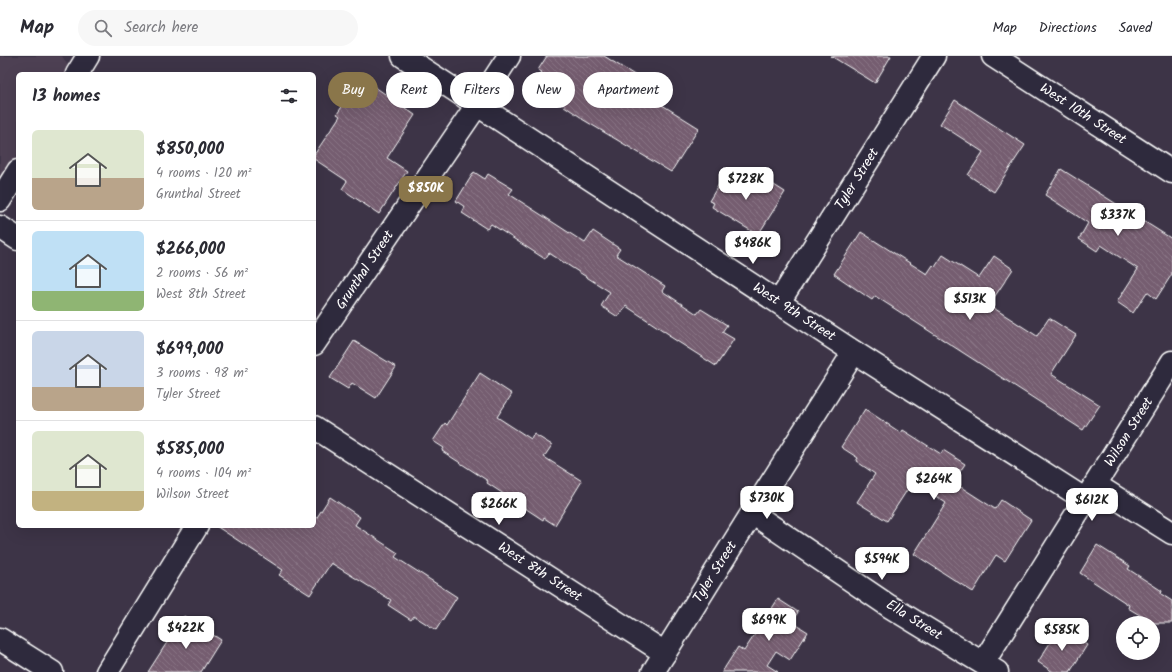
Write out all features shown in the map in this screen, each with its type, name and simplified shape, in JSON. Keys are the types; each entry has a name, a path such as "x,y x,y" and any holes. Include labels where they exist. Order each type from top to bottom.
{"street":[{"path":"78,72 88,56"},
{"name":"West 9th Street","path":"402,56 450,87"},
{"name":"Grunthal Street","path":"499,72 509,56"},
{"name":"Tyler Street","path":"779,302 934,56"},
{"name":"West 10th Street","path":"993,56 1172,172"},
{"name":"Grunthal Street","path":"316,341 476,108"},
{"name":"West 9th Street","path":"483,108 854,352 1091,493 1172,533"},
{"path":"0,200 16,174"},
{"path":"0,227 16,238"},
{"name":"Tyler Street","path":"653,672 854,352"},
{"name":"Wilson Street","path":"990,668 1091,493 1172,362"},
{"name":"West 8th Street","path":"316,428 665,652"},
{"name":"Ella Street","path":"752,513 889,606 990,668"},
{"path":"107,672 197,528"},
{"path":"0,639 52,672"}],"shaded area":[{"path":"0,56 62,56 70,69 68,72 16,72 16,157 0,184"}],"building":[{"path":"547,56 604,56 630,72 583,72 583,108 667,108 699,128 671,172 582,119 567,108 575,108 575,72 542,72 538,70"},
{"path":"831,56 891,56 875,83"},
{"path":"378,89 386,95 386,108 405,108 415,115 387,158 407,171 379,214 342,189 347,181 316,160 316,152 340,116 337,114 341,108 378,108"},
{"path":"955,100 1025,145 994,192 968,175 983,152 940,124"},
{"path":"1061,169 1172,239 1172,274 1156,299 1147,292 1133,313 1117,302 1138,269 1101,245 1097,251 1079,239 1088,223 1045,195"},
{"path":"727,171 756,189 763,178 785,192 758,235 712,207 714,203 709,201"},
{"path":"474,172 485,179 488,174 513,189 509,194 585,243 593,231 620,249 616,255 665,286 662,291 697,314 701,309 727,325 722,332 734,339 716,366 626,306 618,317 601,306 610,292 549,253 545,259 491,224 487,229 462,213 465,207 456,201"},
{"path":"861,232 927,274 933,265 935,267 943,255 979,278 994,256 1013,269 989,305 1037,336 1049,318 1076,335 1051,374 1100,405 1083,430 875,296 872,300 834,274"},
{"path":"354,341 396,367 376,398 352,383 348,389 330,378"},
{"path":"480,373 512,394 497,417 531,439 534,434 552,445 544,457 582,481 555,525 544,518 543,520 487,483 488,481 442,451 444,448 433,441 445,423 447,425"},
{"path":"865,409 901,433 903,430 941,454 943,450 965,464 953,482 995,509 1001,500 1031,520 1005,561 996,555 973,592 914,554 946,503 913,481 887,521 857,502 875,474 856,461 858,458 841,447"},
{"path":"330,497 360,517 355,525 398,553 395,557 457,597 436,630 414,616 411,620 388,605 391,600 331,563 310,595 279,575 283,570 219,528 316,528 316,519"},
{"path":"1097,545 1130,566 1128,569 1162,591 1161,594 1172,601 1172,623 1160,623 1160,616 1141,616 1128,608 1129,605 1080,573"},
{"path":"778,599 798,612 792,622 808,632 790,660 776,651 767,665 778,672 722,672 738,647 744,651"},
{"path":"184,616 221,640 201,672 148,672"},
{"path":"1060,627 1087,645 1070,672 1053,672 1038,662"}]}
